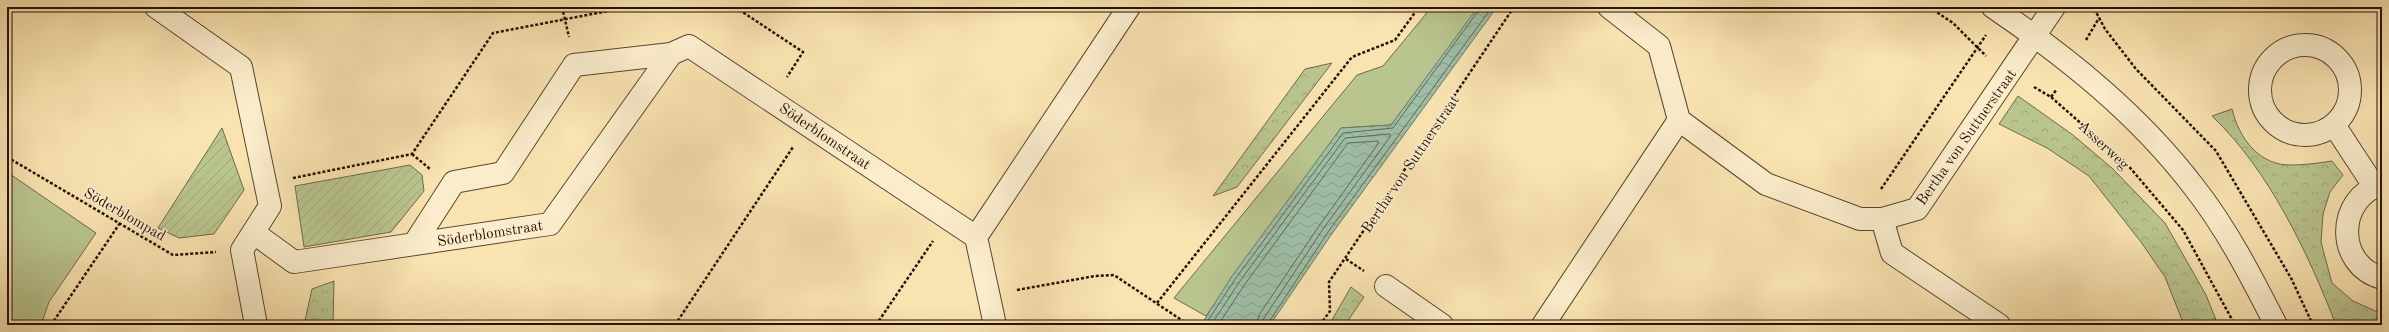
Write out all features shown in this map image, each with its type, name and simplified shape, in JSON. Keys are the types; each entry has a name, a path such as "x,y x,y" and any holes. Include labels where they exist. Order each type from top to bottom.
{"street":[{"path":"156,7 241,66 270,206 248,241 256,325"},
{"path":"995,325 976,237 1130,7"},
{"path":"1543,325 1679,120 1659,46 1609,7"},
{"name":"Bertha von Suttnerstraat","path":"1679,120 1766,184 1860,219 1882,218 1917,209 2054,7"},
{"path":"1997,10 2035,36 2111,97 2152,139 2194,187 2243,261 2276,325"},
{"name":"Söderblomstraat","path":"414,244 454,182 503,173 574,65 671,54 688,46 976,237"},
{"path":"2296,46 2312,46 2326,50 2338,59 2346,71 2350,85 2350,100 2344,114 2334,125 2321,133 2307,136 2292,134 2274,122 2262,103 2260,88 2263,74 2271,61 2283,51 2296,46"},
{"name":"Söderblomstraat","path":"248,241 294,262 550,224 671,54"},
{"path":"2334,125 2378,185 2361,195 2352,208 2346,223 2346,238 2351,254 2361,266 2374,276 2382,278"},
{"path":"1882,218 1892,253 1999,325"},
{"path":"1386,286 1442,325"}],"path":[{"path":"265,184 412,154 493,33 629,7"},
{"path":"735,7 803,52 771,100"},
{"path":"1157,303 1352,56 1395,40 1419,7"},
{"name":"Bertha von Suttnerstraat","path":"1320,325 1330,311 1329,282 1514,7"},
{"name":"Asserweg","path":"1929,7 1953,23 1977,49 2010,74 2051,97 2126,163 2183,230 2235,325"},
{"path":"2096,12 2099,7"},
{"path":"1860,219 1977,49 1997,10"},
{"path":"675,325 808,125"},
{"name":"Söderblompad","path":"7,157 173,255 248,241"},
{"path":"876,325 948,218"},
{"path":"51,325 120,223"},
{"path":"989,296 1095,276 1114,275 1189,325"}],"green space":[{"path":"1426,7 1482,7 1391,125 1341,128 1206,316 1174,298 1357,75 1383,66 1426,14"},
{"path":"1332,63 1237,187 1213,196 1305,69"},
{"path":"2018,96 2073,135 2113,169 2165,223 2206,295 2218,325 2184,325 2165,277 2141,242 2089,176 2047,148 1999,124"},
{"path":"2232,109 2235,120 2245,140 2260,155 2270,161 2292,165 2332,161 2343,175 2330,192 2323,214 2321,242 2332,283 2353,301 2382,314 2382,325 2336,325 2299,241 2269,187 2233,138 2212,116"},
{"path":"222,128 244,190 214,234 179,238 158,228"},
{"path":"410,165 422,175 424,191 391,232 304,247 295,186"},
{"path":"7,172 96,233 49,302 41,325 7,325"},
{"path":"334,281 333,325 304,325 312,289"},
{"path":"1351,287 1364,297 1345,325 1329,325"}],"water":[{"path":"1478,7 1497,7 1331,235 1270,325 1201,325 1232,276 1341,128 1391,125"}]}
